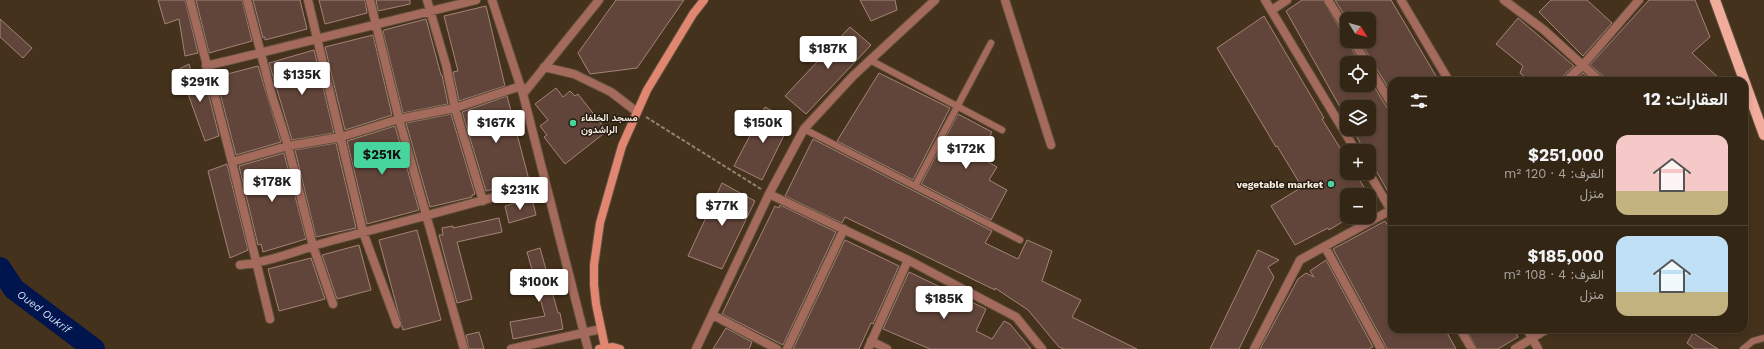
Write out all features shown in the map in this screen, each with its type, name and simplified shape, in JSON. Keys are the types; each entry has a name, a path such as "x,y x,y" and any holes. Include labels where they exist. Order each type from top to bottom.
{"main road":[{"path":"1715,0 1744,77"},
{"path":"1748,89 1764,135"}],"street":[{"path":"190,0 232,162 270,319"},
{"path":"247,0 272,96 288,146 313,246 334,304"},
{"path":"308,0 363,232 397,324"},
{"path":"370,0 399,119 464,349"},
{"path":"427,0 446,65 455,108 483,201"},
{"path":"206,66 429,10 476,0"},
{"path":"492,0 522,90 588,349"},
{"path":"232,162 288,146 341,137 399,119 455,108 522,90 544,67 599,0"},
{"path":"620,349 602,348 601,329 594,285 597,241 600,223 622,146 647,90 693,14 704,0"},
{"path":"696,349 769,194 804,130 853,76 935,0"},
{"path":"1004,0 1050,145"},
{"path":"1265,0 1352,144"},
{"path":"1272,10 1287,0"},
{"path":"1328,0 1340,19"},
{"path":"1401,0 1447,77"},
{"path":"1504,0 1544,30 1596,77"},
{"path":"1570,77 1583,65 1639,0"},
{"path":"544,67 574,74 611,92 637,112"},
{"path":"1376,79 1388,98"},
{"path":"1373,180 1388,204"},
{"path":"240,265 256,264 313,246 545,183"},
{"path":"769,194 908,260 1016,317 1042,349"},
{"path":"1254,349 1300,260 1388,213"},
{"path":"787,349 844,229"},
{"path":"1325,247 1382,349"},
{"path":"887,349 870,345 908,260"},
{"path":"713,315 777,349"},
{"path":"511,349 601,329"},
{"path":"1462,333 1472,349"},
{"path":"1529,333 1538,349"},
{"path":"1515,349 1540,333"}],"lane":[{"path":"915,186 991,43"},
{"path":"870,60 1002,130"},
{"path":"804,130 1020,240"},
{"path":"1743,349 1753,341 1764,338"}],"path":[{"path":"637,112 769,194"}],"building":[{"path":"158,0 185,0 198,53 185,56 179,19 165,24"},
{"path":"196,0 242,0 252,41 209,53"},
{"path":"253,0 300,0 307,29 265,40 265,37 263,38"},
{"path":"319,0 365,0 367,13 325,24"},
{"path":"376,0 410,0 410,4 378,11"},
{"path":"616,0 684,0 637,68 590,74 578,53"},
{"path":"860,0 895,0 897,10 871,21"},
{"path":"1302,0 1323,0 1340,29 1340,48 1351,48 1356,56 1340,56 1340,92 1376,92 1376,90 1388,108 1388,192 1376,170 1376,144 1361,144 1356,136 1376,136 1376,100 1340,100 1340,107 1286,11"},
{"path":"1335,0 1391,0 1437,77 1388,77 1388,87 1376,68 1376,56 1369,56 1364,48 1376,48 1376,12 1343,12"},
{"path":"1551,0 1587,0 1612,23 1583,56 1539,12"},
{"path":"1649,0 1695,0 1710,37 1692,53 1718,77 1604,77 1590,65"},
{"path":"486,6 505,86 459,101 453,72 458,71 444,16"},
{"path":"1264,16 1324,118 1322,119 1340,148 1340,180 1359,180 1365,188 1340,188 1340,223 1329,230 1328,228 1295,245 1271,206 1302,187 1277,146 1276,147 1217,48"},
{"path":"1518,18 1574,66 1562,77 1525,77 1520,73 1523,66 1496,44"},
{"path":"0,19 32,48 23,58 0,37"},
{"path":"426,19 442,75 448,104 403,113 383,32 384,30"},
{"path":"850,27 871,45 806,114 785,96"},
{"path":"373,35 392,115 345,130 325,47"},
{"path":"314,50 334,133 292,140 269,63"},
{"path":"189,64 193,78 204,76 219,136 205,141 179,69"},
{"path":"258,66 281,142 236,155 216,77"},
{"path":"879,73 950,108 913,180 837,141"},
{"path":"1583,73 1588,77 1578,77"},
{"name":"مسجد الخلفاء الراشدون","path":"556,88 563,97 570,91 575,96 578,94 607,131 565,164 544,137 547,135 540,126 548,120 535,104"},
{"path":"507,96 529,180 486,191 462,112"},
{"path":"765,107 791,121 762,180 734,166"},
{"path":"451,114 475,194 472,195 472,197 430,207 406,123"},
{"path":"958,114 992,132 979,157 997,167 989,180 1007,190 991,220 921,184"},
{"path":"395,126 419,210 367,224 347,141"},
{"path":"813,139 992,231 985,243 1018,259 1027,240 1052,251 1042,281 1081,300 1072,317 1137,349 1064,349 1059,347 1028,310 995,288 995,290 845,217 842,223 785,196"},
{"path":"336,143 356,228 316,237 295,150"},
{"path":"284,153 306,239 263,252 261,244 258,245 239,166"},
{"path":"227,164 248,250 230,258 208,171"},
{"path":"722,183 755,201 722,269 688,256"},
{"path":"532,199 536,215 509,223 505,206"},
{"path":"780,205 836,232 783,345 722,314 775,206 779,208"},
{"path":"499,218 502,232 457,242 472,299 457,303 439,235 443,235 442,228 453,226 453,228"},
{"path":"1385,221 1388,226 1388,333 1447,333 1456,349 1387,349 1333,249"},
{"path":"417,230 441,320 403,330 379,240"},
{"path":"845,240 899,266 873,324 871,323 859,349 793,349"},
{"path":"359,245 371,290 337,299 322,255"},
{"path":"540,248 558,313 560,313 563,329 513,339 510,322 545,316 527,252"},
{"path":"1258,250 1279,260 1268,267 1274,277 1239,349 1210,349"},
{"path":"311,258 325,299 279,311 268,269"},
{"path":"1326,260 1373,347 1369,349 1260,349 1298,279 1306,273 1314,277 1310,271"},
{"path":"909,272 986,309 976,331 992,339 1004,321 1010,324 1031,349 930,349 883,329"},
{"path":"726,328 752,342 749,349 713,349"},
{"path":"479,332 484,349 469,349 466,335"},
{"path":"1468,333 1516,333 1518,337 1498,349 1477,349"},
{"path":"1693,333 1718,349 1695,349 1687,343"}],"waterway":[{"name":"Oued Oukrif","path":"0,268 14,289 94,349"}],"place":[{"name":"مسجد الخلفاء الراشدون","path":"573,123"},
{"name":"vegetable market","path":"1331,184"}]}
